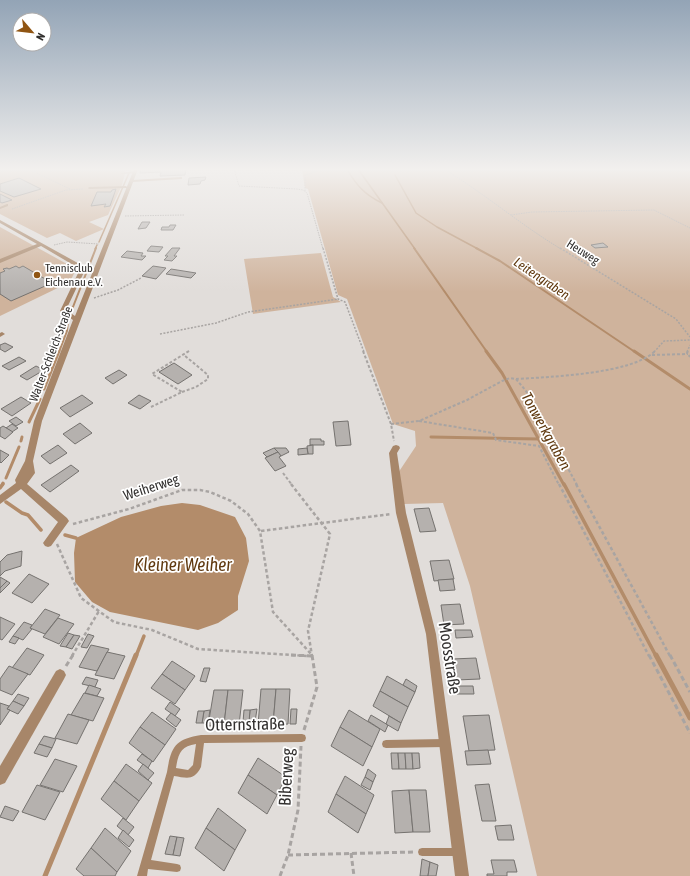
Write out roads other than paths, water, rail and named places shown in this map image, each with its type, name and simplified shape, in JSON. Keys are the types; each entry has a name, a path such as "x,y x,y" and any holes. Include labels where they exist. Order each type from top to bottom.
{"street":[{"name":"Walter-Schleich-Straße","path":"0,500 22,484 31,473 29,461 38,421 120,210"},
{"path":"0,221 45,245 83,268 63,311 77,320"},
{"path":"0,261 45,245"},
{"name":"Moosstraße","path":"396,448 393,453 400,513 431,634 462,876"},
{"path":"22,484 64,521 51,539"},
{"path":"0,778 60,675"}],"lane":[{"name":"Otternstraße","path":"171,772 173,754 184,742 189,740 302,738"},
{"path":"142,876 171,772 190,774 197,767 201,739"},
{"path":"386,744 445,743"},
{"path":"422,852 459,852"},
{"path":"145,864 177,868"}],"water":[{"name":"Kleiner Weiher","path":"182,503 200,505 235,517 246,538 249,561 238,596 238,610 218,623 198,630 110,612 92,602 75,582 74,553 76,538 121,517 161,506"}],"waterway":[{"path":"99,242 113,210"},
{"name":"Tonwerkgraben","path":"387,210 415,249"},
{"name":"Leitengraben","path":"414,210 416,213 437,227 478,249"},
{"path":"95,249 97,245"},
{"path":"71,312 96,248"},
{"name":"Tonwerkgraben","path":"414,248 487,352"},
{"name":"Leitengraben","path":"476,248 500,261 635,352"},
{"path":"59,352 67,331 68,321"},
{"path":"44,389 59,351"},
{"name":"Tonwerkgraben","path":"486,351 502,373 539,439"},
{"name":"Leitengraben","path":"634,351 690,389"},
{"path":"29,422 40,399"},
{"path":"21,441 22,437"},
{"path":"431,437 539,439"},
{"name":"Tonwerkgraben","path":"539,439 564,485"},
{"path":"6,478 19,447"},
{"path":"0,488 3,484"},
{"name":"Tonwerkgraben","path":"564,484 656,656"},
{"path":"6,502 22,513 28,515 41,530"},
{"path":"65,535 76,538"},
{"path":"136,656 144,636"},
{"path":"45,876 136,655"},
{"name":"Tonwerkgraben","path":"656,655 690,718"}],"place":[{"name":"Tennisclub Eichenau e.V.","path":"37,275"}]}
